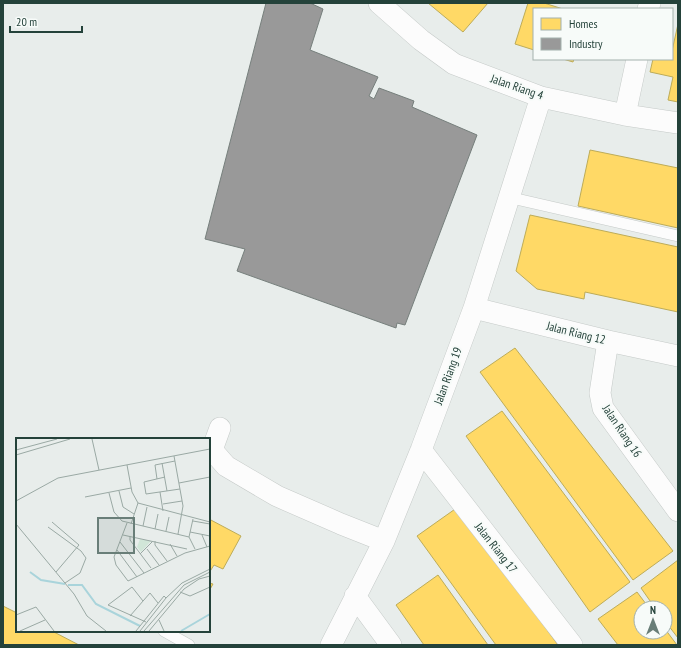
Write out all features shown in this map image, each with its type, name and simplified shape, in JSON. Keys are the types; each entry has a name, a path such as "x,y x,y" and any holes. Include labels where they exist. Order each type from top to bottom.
{"street":[{"name":"Jalan Riang 4","path":"379,3 421,40 454,64 541,97 625,115 678,123"},
{"path":"625,115 637,60"},
{"name":"Jalan Riang 19","path":"331,645 384,541 421,450 474,308 541,97"},
{"name":"Jalan Riang 12","path":"474,308 608,341 678,356"},
{"name":"Jalan Riang 16","path":"608,341 600,393 603,408 678,511"},
{"path":"220,428 212,450 226,466 277,496 384,541"},
{"name":"Jalan Riang 17","path":"421,450 572,645"},
{"path":"356,596 391,645"}],"lane":[{"path":"508,197 678,236"},
{"path":"166,632 189,645"}],"building: Homes":[{"path":"428,3 488,3 463,32"},
{"path":"528,3 544,3 560,8 533,8 533,50 515,44"},
{"path":"678,24 678,102 668,100 673,77 650,72 653,60 673,60 673,46"},
{"path":"590,150 678,168 678,228 578,206"},
{"path":"530,215 678,247 678,312 585,292 584,299 537,289 516,271"},
{"path":"515,348 673,551 633,580 480,372"},
{"path":"502,411 630,582 590,612 466,436"},
{"path":"458,507 558,645 496,645 417,536"},
{"path":"210,520 241,536 223,569 214,565 210,571"},
{"path":"678,560 678,638 673,631 673,600 649,600 641,588"},
{"path":"438,575 488,645 424,645 396,605"},
{"path":"637,592 643,600 633,600 633,640 673,640 677,645 618,645 598,619"},
{"path":"3,606 16,612 16,632 54,632 79,645 3,645"}],"building: Industry":[{"path":"266,3 310,3 323,9 310,50 378,77 369,96 374,99 379,88 414,101 412,107 477,135 405,325 397,323 396,328 237,271 245,249 205,239"}]}
